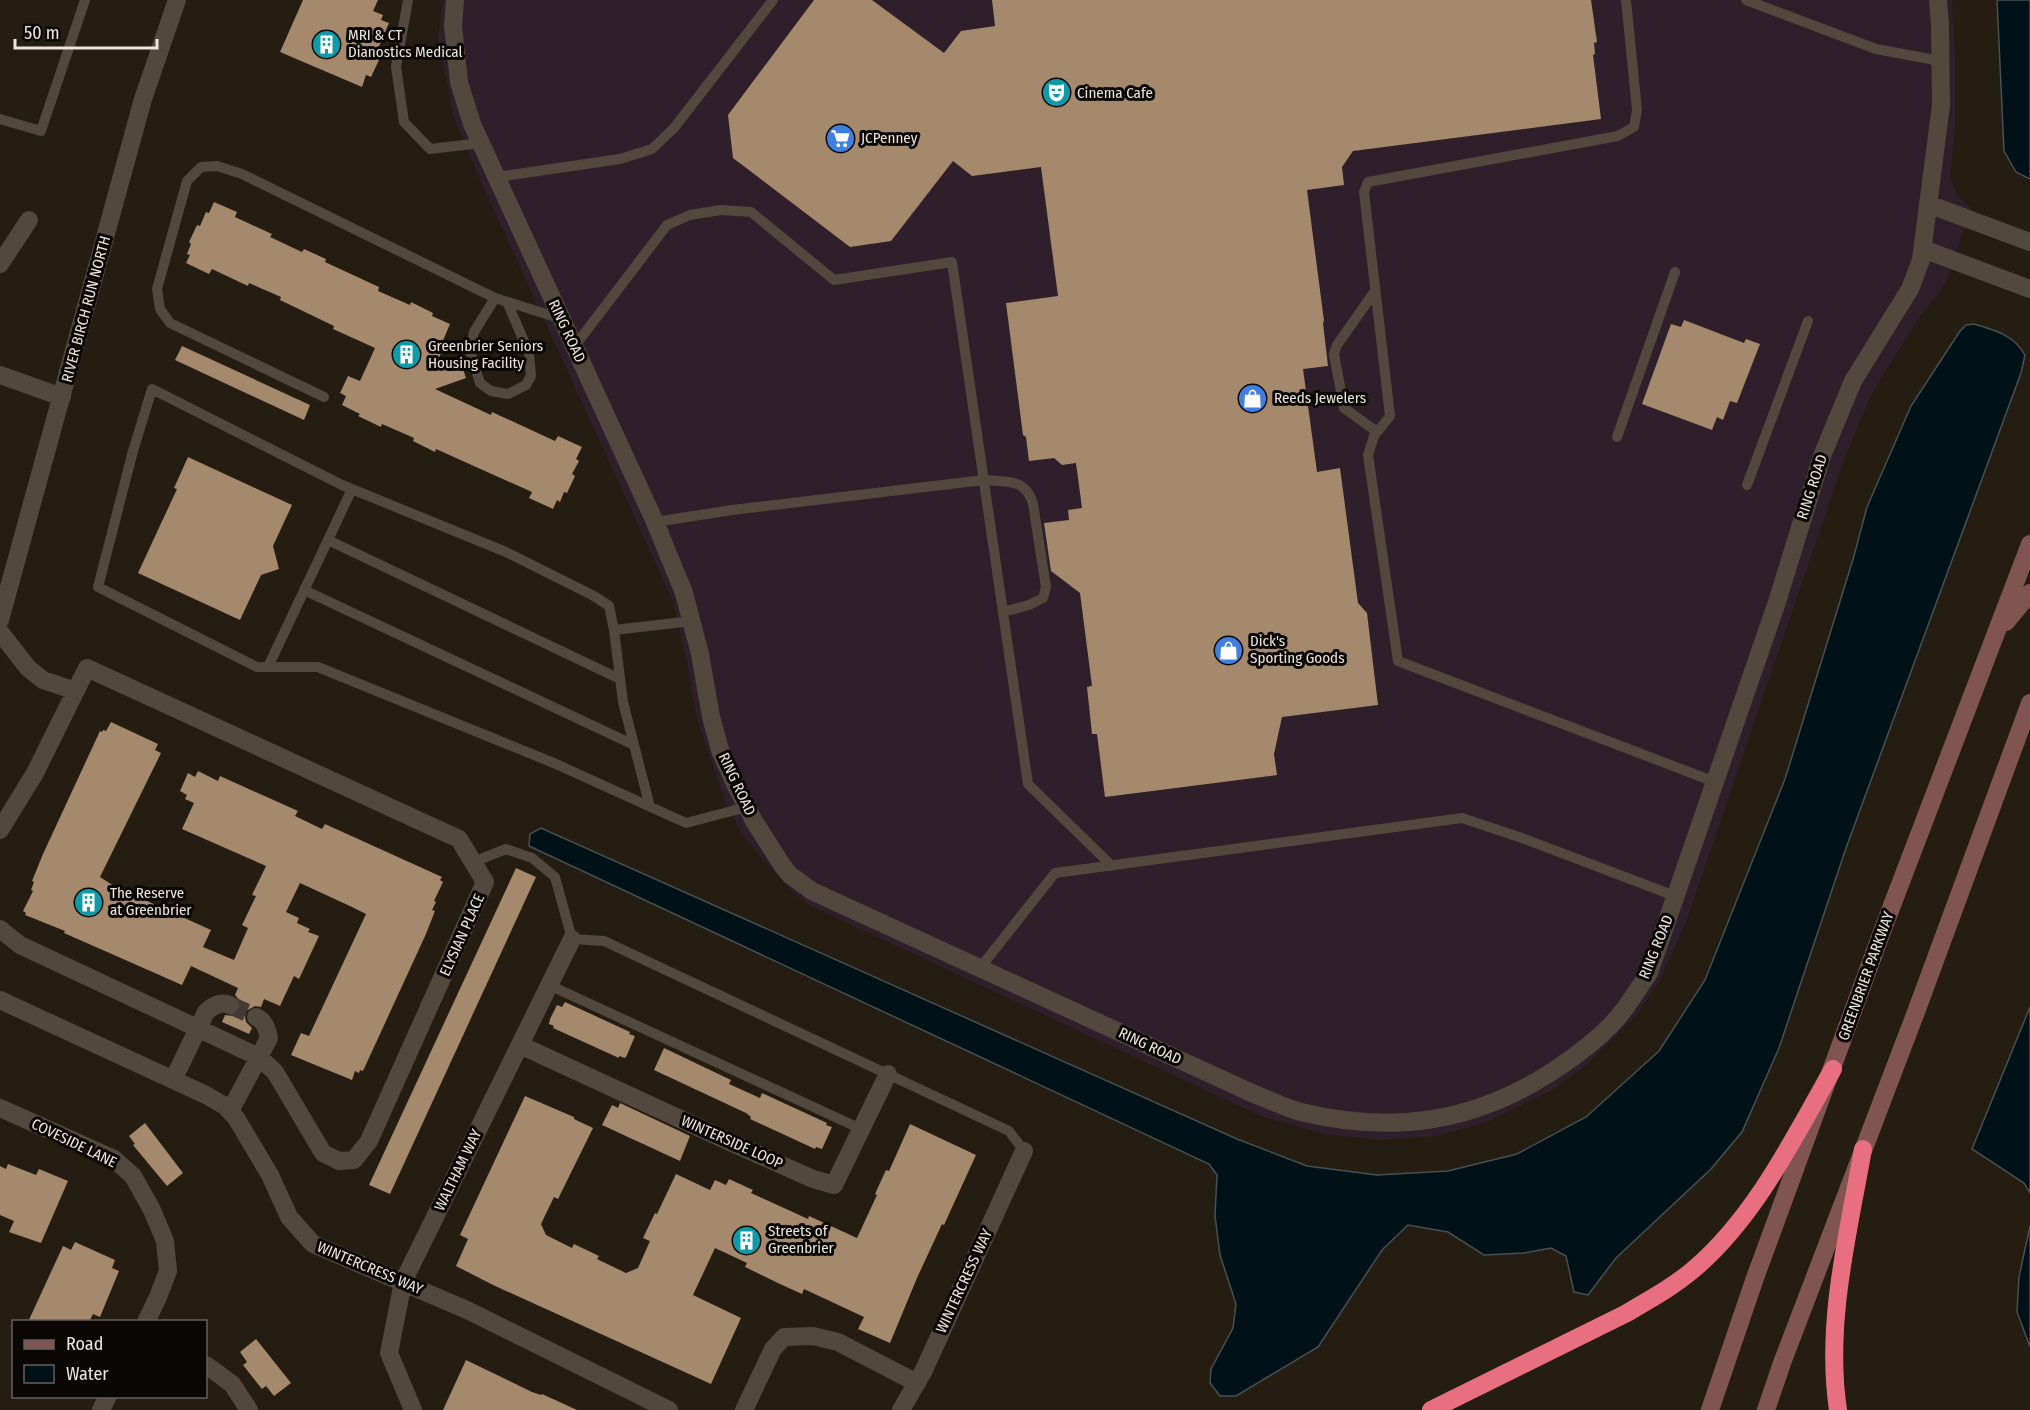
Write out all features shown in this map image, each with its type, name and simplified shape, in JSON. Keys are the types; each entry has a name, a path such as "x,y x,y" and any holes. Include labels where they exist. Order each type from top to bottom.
{"highway":[{"path":"1431,1410 1625,1314 1655,1297 1695,1268 1724,1239 1773,1174 1833,1069"},
{"path":"1838,1410 1834,1358 1835,1327 1840,1280 1863,1149"}],"main road":[{"name":"GREENBRIER PARKWAY","path":"1710,1410 1755,1278 1923,823 2030,544"},
{"path":"1995,635 2030,593"},
{"path":"1766,1410 2030,703"}],"street":[{"name":"RIVER BIRCH RUN NORTH","path":"0,620 143,99 175,0"},
{"name":"RING ROAD","path":"455,0 453,26 459,82 472,124 655,522 684,593 721,753 747,807 782,865 801,884 812,891 1254,1094 1299,1112 1383,1124 1420,1122 1456,1115 1491,1104 1527,1087 1561,1066 1594,1041 1622,1012 1649,973 1777,602 1821,456 1853,381 1910,290 1922,260 1941,105 1938,0"},
{"path":"1928,204 2030,242"},
{"path":"0,264 29,220"},
{"path":"1923,249 2030,289"},
{"path":"0,375 62,397"},
{"path":"0,632 28,668 43,680 76,692"},
{"name":"ELYSIAN PLACE","path":"0,830 35,772 87,668 459,839 485,882 369,1141 354,1160 339,1161 323,1153 275,1072 258,1057 20,945 0,929"},
{"name":"WALTHAM WAY","path":"413,1410 389,1353 403,1282 572,939"},
{"name":"WINTERCRESS WAY","path":"0,1000 206,1095 230,1111 270,1175 289,1217 313,1244 467,1310 669,1410"},
{"path":"173,1080 206,1012 214,1005 225,1003 230,1005"},
{"path":"230,1111 269,1038 266,1027 256,1017"},
{"name":"WINTERSIDE LOOP","path":"520,1045 730,1142 813,1179 834,1185 888,1074"},
{"name":"COVESIDE LANE","path":"0,1108 114,1159 133,1176 152,1210 165,1241 168,1270 147,1320"},
{"name":"WINTERCRESS WAY","path":"901,1410 916,1383 1024,1151"},
{"path":"744,1410 773,1349 784,1337 813,1336 838,1342 916,1383"},
{"path":"207,1366 232,1384 249,1410"}],"lane":[{"path":"0,119 41,130 85,0"},
{"path":"408,0 396,67 404,122 430,149 481,143"},
{"path":"497,177 620,159 652,149 674,128 773,0"},
{"path":"1626,0 1637,110 1634,127 1618,136 1368,182 1364,192 1390,416 1377,432 1368,455 1398,661 1714,782"},
{"path":"1746,0 1876,49 1941,61"},
{"path":"324,397 170,323 160,309 157,289 181,200 187,182 201,167 217,166 242,174 508,304 562,319"},
{"path":"574,347 667,225 690,214 721,210 751,212 834,280 952,262 1028,784 1112,866"},
{"path":"1617,436 1675,272"},
{"path":"1375,291 1337,345 1334,354 1344,408 1377,432"},
{"path":"495,298 474,332 470,351 480,383 491,391 508,394 526,385 531,376 529,353 508,304"},
{"path":"1748,485 1808,321"},
{"path":"650,807 623,702 609,606 594,596 506,552 352,489 152,389 133,451 98,587 257,667 318,667 556,764 650,807 686,823 747,807"},
{"path":"655,522 732,510 984,480 1019,483 1030,492 1046,587 1043,598 1003,612"},
{"path":"268,667 352,489"},
{"path":"328,540 620,679"},
{"path":"304,590 634,745"},
{"path":"614,630 692,621"},
{"path":"980,968 1055,873 1462,819 1522,838 1675,896"},
{"path":"473,862 506,849 532,858 555,877 572,939 603,941 888,1074 1008,1131 1024,1151"},
{"path":"549,985 861,1129"}],"shaded area":[{"path":"443,0 1952,0 1955,127 1950,176 1958,197 1971,208 1946,283 1916,322 1871,395 1844,460 1685,925 1659,982 1637,1014 1586,1065 1554,1089 1485,1123 1435,1136 1377,1140 1325,1134 1263,1117 811,906 793,893 743,836 725,801 696,716 673,601 479,178 453,115 438,38"}],"water":[{"path":"1997,0 2030,0 2030,179 2016,172 2004,151"},
{"path":"1974,324 2010,338 2021,348 2025,355 2021,373 1846,848 1779,1048 1742,1132 1711,1169 1616,1258 1588,1295 1574,1292 1566,1256 1551,1248 1524,1253 1484,1255 1448,1232 1408,1225 1382,1250 1318,1347 1236,1396 1220,1396 1210,1383 1211,1369 1233,1328 1236,1304 1220,1255 1215,1216 1217,1175 1209,1164 529,846 530,834 541,828 1237,1139 1307,1166 1377,1175 1448,1171 1517,1154 1586,1117 1659,1051 1705,980 1785,779 1867,507 1911,406 1960,331 1966,325"},
{"path":"2030,1007 2030,1193 2024,1183 1972,1149"},
{"path":"2030,1226 2030,1347 2017,1312 2019,1277"}],"building":[{"name":"MRI & CT Dianostics Medical","path":"303,0 378,0 373,11 383,15 381,20 389,23 374,58 379,60 371,77 366,75 362,87 280,52"},
{"path":"814,0 872,0 944,53 961,31 995,26 992,0 1591,0 1597,42 1594,43 1595,54 1593,55 1601,119 1353,151 1342,167 1344,185 1307,190 1328,366 1303,369 1317,472 1340,468 1358,603 1367,613 1378,705 1282,717 1274,754 1277,775 1105,797 1097,734 1092,734 1087,687 1092,686 1080,593 1051,571 1044,523 1069,520 1068,510 1082,508 1076,463 1062,465 1054,458 1029,461 1026,437 1023,435 1006,303 1058,296 1041,167 972,176 953,161 891,241 850,247 733,158 728,115"},
{"name":"Greenbrier Seniors Housing Facility","path":"214,202 237,212 235,217 272,234 270,237 302,252 304,249 326,259 325,262 379,287 378,291 410,305 411,302 433,313 432,316 450,324 439,350 442,351 433,370 460,360 466,378 435,389 555,441 558,436 582,447 576,459 579,461 572,474 575,476 560,502 557,500 553,509 529,498 532,492 436,449 435,452 413,441 414,438 382,424 381,427 342,405 346,396 340,393 348,376 360,381 375,348 333,329 334,326 280,300 281,297 249,283 248,286 212,269 209,274 186,263 190,255 187,254 191,244 189,242 197,225 200,226 206,212 209,213"},
{"path":"1684,320 1744,343 1746,339 1760,344 1737,403 1730,401 1723,420 1717,417 1712,430 1642,404 1671,324 1681,327"},
{"path":"182,346 310,405 304,420 175,360"},
{"path":"188,457 292,505 273,546 279,569 261,575 240,620 138,573 177,489 174,488"},
{"name":"The Reserve at Greenbrier","path":"111,722 158,744 155,750 161,753 100,877 114,886 211,930 203,947 234,960 248,928 242,925 256,896 252,895 266,866 182,829 194,803 185,799 187,795 180,791 188,773 195,777 198,771 218,781 220,776 298,811 295,816 322,829 325,824 442,877 440,880 443,882 432,910 435,911 426,934 363,1071 360,1070 359,1073 355,1071 352,1080 291,1055 301,1033 309,1036 366,914 300,883 286,912 299,918 297,923 310,929 308,932 319,936 299,979 294,976 280,1006 264,999 261,1007 255,1006 246,1011 246,1022 252,1028 249,1034 222,1022 225,1015 233,1016 241,1009 241,1002 235,995 238,988 191,966 182,985 25,915 23,911 33,891 31,890 34,882 32,881 43,854 100,731 106,731"},
{"path":"516,868 536,877 390,1194 369,1185"},
{"path":"565,1002 635,1036 625,1058 619,1056 619,1058 553,1028 554,1026 549,1024 550,1019 557,1005 562,1007"},
{"path":"664,1048 731,1080 729,1084 760,1098 762,1093 827,1123 826,1125 832,1127 822,1149 816,1147 815,1149 750,1119 751,1117 746,1113 654,1070"},
{"name":"Streets of Greenbrier","path":"525,1096 574,1117 593,1128 558,1199 554,1197 541,1224 546,1235 572,1248 574,1244 599,1256 597,1259 626,1273 638,1268 650,1241 643,1238 676,1174 710,1190 715,1180 726,1185 729,1179 753,1190 751,1193 857,1238 886,1170 889,1171 910,1124 976,1155 917,1278 890,1343 858,1329 864,1317 804,1289 802,1294 780,1284 745,1267 747,1263 715,1248 693,1295 741,1318 711,1384 456,1266 468,1239 460,1235"},
{"path":"620,1103 690,1136 680,1161 602,1125 612,1105 618,1108"},
{"path":"145,1123 183,1173 167,1186 133,1145 135,1144 129,1136"},
{"path":"8,1164 36,1175 39,1169 68,1181 41,1243 9,1232 14,1221 0,1215 0,1166 6,1169"},
{"path":"75,1242 115,1260 112,1268 119,1271 100,1317 93,1314 90,1320 29,1320 63,1246 71,1250"},
{"path":"256,1339 291,1383 274,1396 266,1386 262,1389 243,1365 247,1362 240,1352"},
{"path":"466,1360 532,1392 542,1394 577,1410 443,1410"}],"tunnel":[{"path":"230,1005 256,1017"}],"place":[{"name":"MRI & CT Dianostics Medical","path":"327,44"},
{"name":"Cinema Cafe","path":"1056,93"},
{"name":"JCPenney","path":"840,138"},
{"name":"Greenbrier Seniors Housing Facility","path":"407,355"},
{"name":"Reeds Jewelers","path":"1253,398"},
{"name":"Dick's Sporting Goods","path":"1229,650"},
{"name":"The Reserve at Greenbrier","path":"89,902"},
{"name":"Streets of Greenbrier","path":"747,1240"}]}
